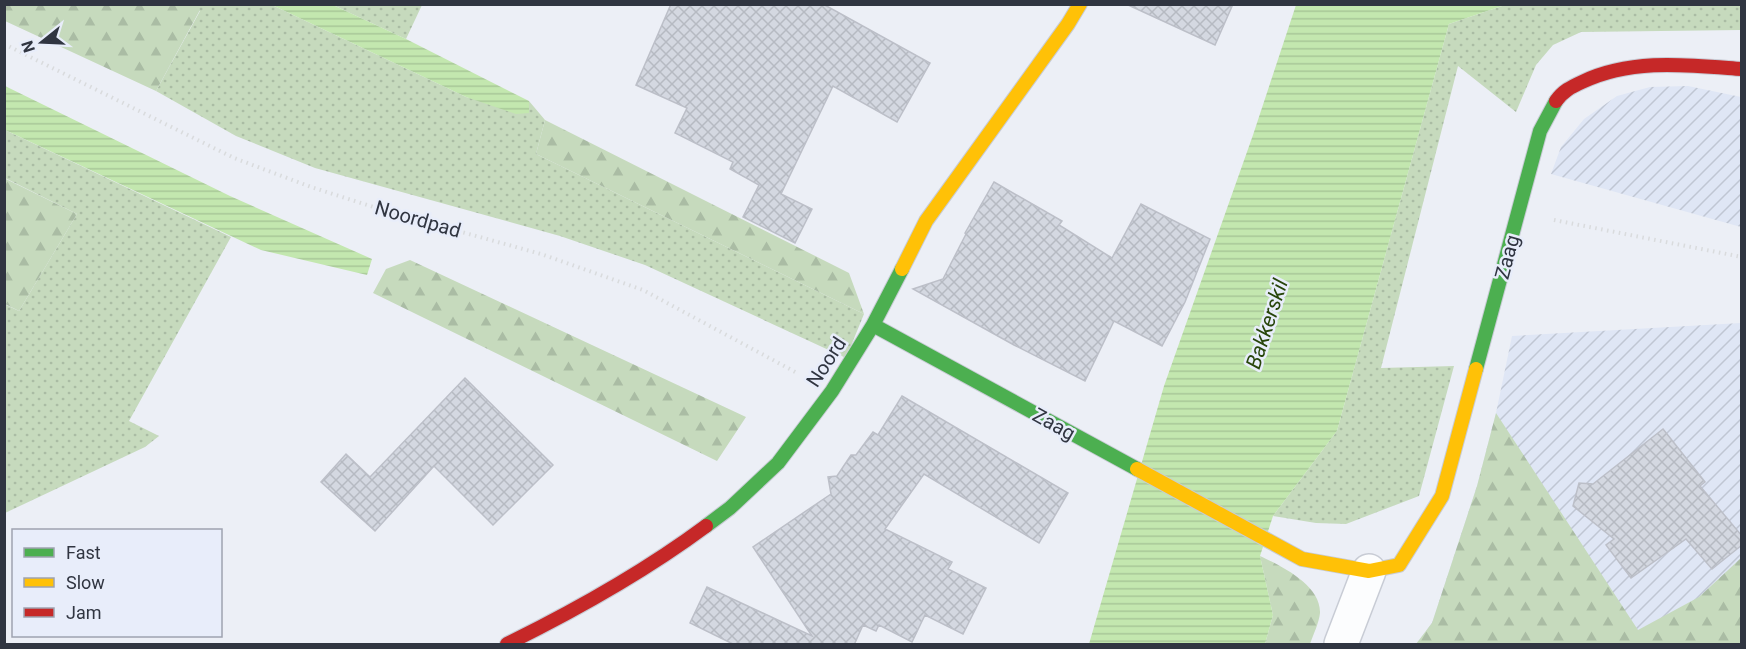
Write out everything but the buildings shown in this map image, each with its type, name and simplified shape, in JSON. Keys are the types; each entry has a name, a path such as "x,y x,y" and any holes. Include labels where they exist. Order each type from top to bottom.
{"street":[{"name":"Noord","path":"507,645 669,554 730,508 778,463 832,391 873,325 926,220 1068,24 1080,4"},
{"name":"Zaag","path":"873,325 1302,559 1370,571 1399,565 1442,496 1540,131 1563,92 1589,77 1650,65 1692,65 1742,69"},
{"path":"1341,645 1370,571"}],"path":[{"name":"Noordpad","path":"4,44 234,158 311,187 386,211 541,254 644,291 832,391"},
{"path":"1518,213 1742,257"}],"shaded area":[{"path":"1688,86 1741,97 1741,227 1551,174 1561,147 1584,119 1617,96 1650,87"},
{"path":"1741,323 1741,644 1416,644 1432,623 1477,486 1496,413 1512,336"}],"green space":[{"path":"188,4 200,10 156,91 5,21 5,5"},
{"path":"188,5 272,5 466,97 529,113 529,101 545,120 536,154 864,314 846,358 645,265 560,236 315,168 236,136 156,91 200,11"},
{"path":"333,5 422,5 406,39"},
{"path":"1505,5 1741,5 1741,30 1581,32 1553,45 1536,65 1516,112 1458,66 1381,368 1454,366 1419,496 1346,524 1316,523 1273,516 1337,431 1449,24"},
{"path":"545,120 849,273 864,314 536,154"},
{"path":"5,130 231,237 129,421 159,436 145,447 5,513 4,304 19,311 77,214 5,178"},
{"path":"4,178 77,214 19,311 5,304"},
{"path":"410,260 746,417 717,461 373,293 386,269"},
{"path":"1496,413 1638,630 1699,597 1741,558 1741,644 1416,644 1432,623 1477,486"},
{"path":"1260,556 1298,578 1314,594 1319,603 1320,613 1310,644 1265,644 1273,615"}],"water":[{"path":"272,5 333,5 529,101 529,113 516,114 466,97"},
{"name":"Bakkerskil","path":"1296,5 1505,5 1449,24 1337,431 1273,516 1260,556 1273,615 1265,644 1089,644 1164,386 1253,135"},
{"path":"5,86 230,196 372,259 367,275 261,250 5,130"}],"traffic: fast":[{"path":"1476,369 1540,131 1556,101"},
{"path":"706,526 730,508 778,463 832,391 873,325 902,269"},
{"path":"873,325 1137,469"}],"traffic: slow":[{"path":"902,269 926,221 1080,4"},
{"path":"1137,469 1302,559 1369,571 1399,565 1442,496 1476,369"}],"traffic: jam":[{"path":"1556,101 1574,86 1601,74 1620,69 1660,65 1742,69"},
{"path":"507,644 609,589 706,526"}]}
